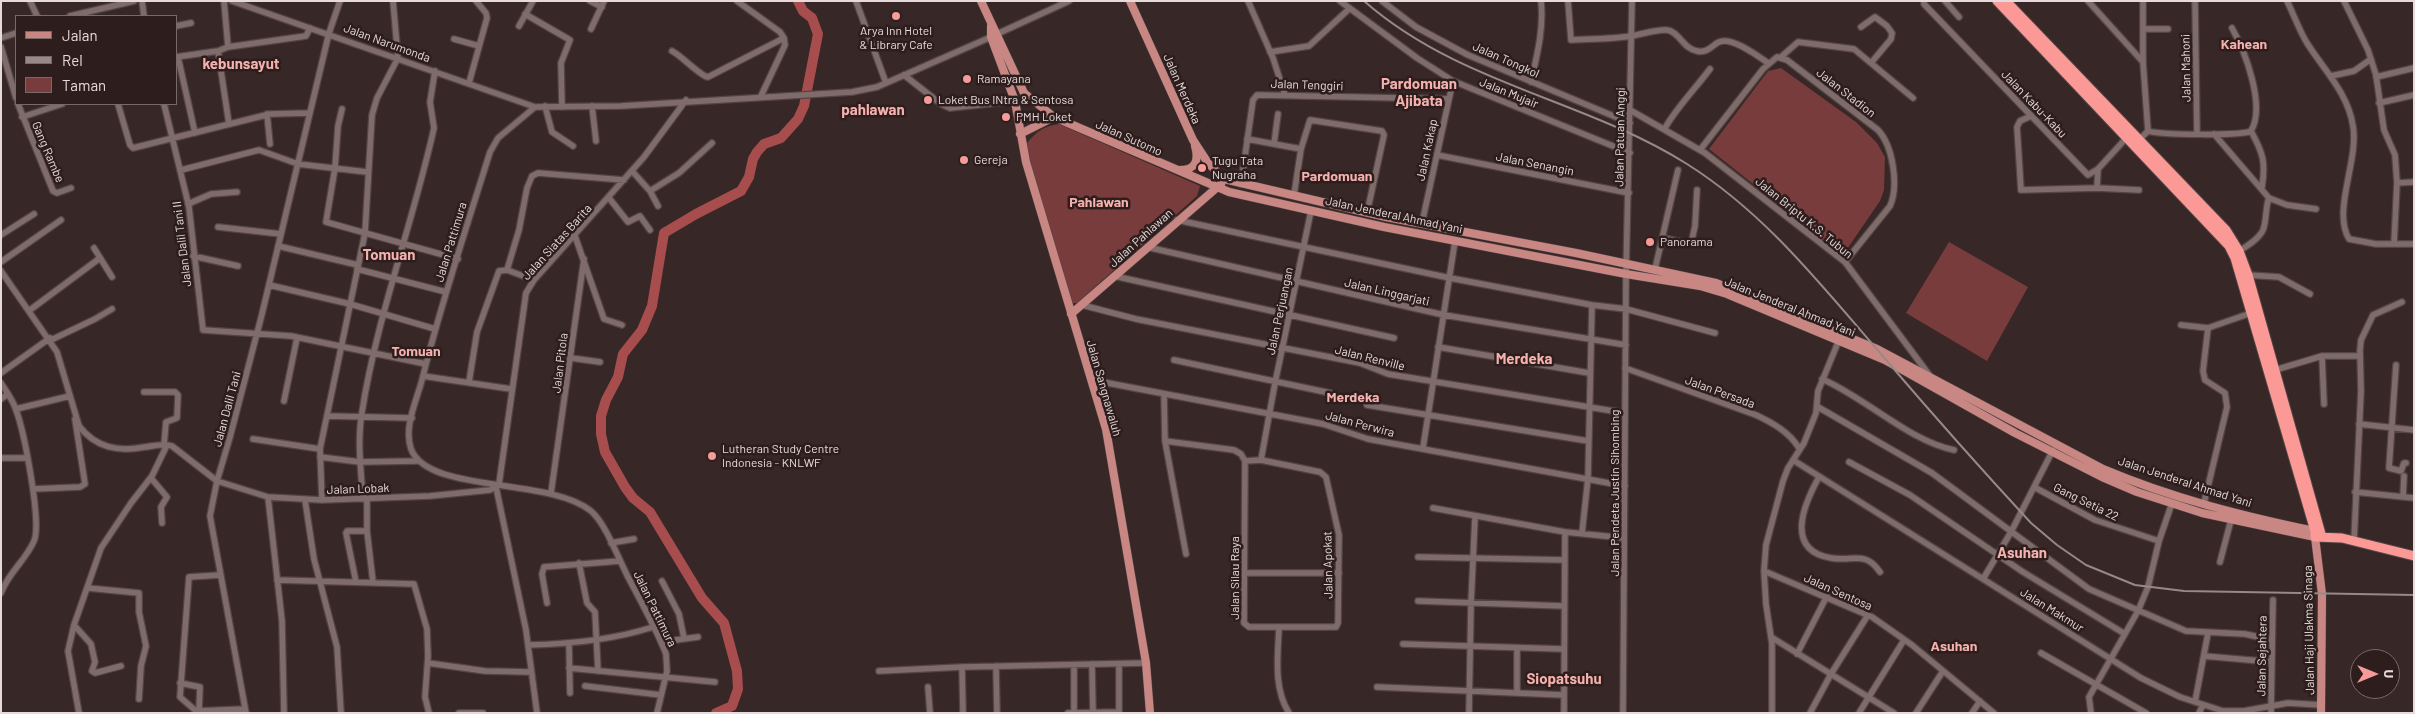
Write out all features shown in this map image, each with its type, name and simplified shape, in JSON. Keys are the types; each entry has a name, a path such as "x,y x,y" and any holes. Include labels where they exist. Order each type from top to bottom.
{"highway":[{"path":"1997,1 2129,134 2139,140 2226,230 2239,251 2275,370 2320,535"},
{"path":"2006,1 2229,246 2235,258 2320,535"},
{"path":"2320,535 2354,541 2414,556"}],"main road":[{"name":"Jalan Sutomo","path":"981,1 991,24 1015,101"},
{"name":"Jalan Merdeka","path":"1130,1 1193,140 1208,162 1224,179"},
{"name":"Jalan Sutomo","path":"994,35 1024,94 1054,117 1218,187"},
{"name":"Jalan Sangnawaluh","path":"1015,101 1026,162 1106,429 1146,663 1150,713"},
{"path":"1020,134 1054,117"},
{"path":"1175,170 1186,170 1196,164 1198,159 1193,140"},
{"name":"Jalan Pahlawan","path":"1071,314 1177,220 1218,187 1224,179"},
{"name":"Jalan Jenderal Ahmad Yani","path":"1224,179 1386,217 1467,231 1655,269 1728,290 1890,362 1950,398 2053,450 2070,461 2125,482 2172,503 2231,520 2320,535"},
{"name":"Jalan Jenderal Ahmad Yani","path":"1218,187 1238,195 1384,227 1626,274 1728,290"},
{"path":"1307,199 1308,210"},
{"path":"1384,227 1386,217"},
{"path":"1465,243 1467,231"},
{"path":"1541,257 1543,246"},
{"name":"Jalan Jenderal Ahmad Yani","path":"1760,304 1877,349 2073,452 2125,482 2320,535"},
{"path":"2070,461 2073,452"},
{"name":"Jalan Haji Ulakma Sinaga","path":"2320,535 2318,547 2322,594 2321,709"}],"street":[{"path":"30,1 37,15"},
{"path":"76,15 98,13 134,1"},
{"path":"142,1 144,15"},
{"path":"224,1 228,47"},
{"name":"Jalan Narumonda","path":"232,1 329,33 535,107"},
{"name":"Jalan Dalil Tani","path":"246,711 210,524 217,481 269,285 329,33 340,1"},
{"path":"322,500 320,449 364,233 372,115 377,98 398,58 393,1"},
{"path":"469,82 487,15 476,1"},
{"path":"519,26 533,1"},
{"path":"590,1 603,4 591,29"},
{"path":"737,1 780,32 784,38 785,45 761,96"},
{"path":"856,1 886,83"},
{"path":"535,107 592,106 852,92 886,83 994,35 1057,4 1070,1"},
{"path":"1248,1 1270,52 1285,95"},
{"name":"Jalan Mujair","path":"1340,1 1417,58 1453,81 1630,153"},
{"name":"Jalan Tongkol","path":"1382,1 1416,26 1468,55 1630,124"},
{"path":"1531,82 1540,40 1541,1"},
{"path":"1568,1 1571,40 1631,36 1666,29 1674,32 1690,49 1698,52 1711,50 1718,42 1725,40 1745,48 1768,63"},
{"name":"Jalan Patuan Anggi","path":"1626,274 1632,1"},
{"name":"Jalan Kabu-Kabu","path":"1924,1 1924,4 2088,176 2098,169"},
{"path":"1945,1 1959,17"},
{"path":"2088,1 2143,62"},
{"path":"2143,1 2143,62 2148,131"},
{"name":"Jalan Mahoni","path":"2195,1 2197,134"},
{"path":"2287,1 2306,41 2331,76 2349,110 2355,144 2343,213 2346,234 2350,239 2361,243 2414,244"},
{"path":"2344,1 2371,59 2376,77 2384,130 2395,155 2397,183 2394,244"},
{"path":"1270,52 1309,46 1349,9"},
{"path":"526,14 570,40 561,63 562,107"},
{"path":"1861,27 1875,17 1887,26 1892,33 1891,39 1871,63"},
{"path":"178,26 191,23"},
{"path":"178,57 228,47 306,36 310,28"},
{"path":"2139,140 2148,131 2245,134 2251,131 2256,116 2253,86 2244,56 2232,28"},
{"path":"2143,29 2168,29"},
{"path":"1,38 15,33"},
{"path":"672,50 682,56 704,77 708,77 784,38"},
{"path":"454,39 479,46"},
{"path":"1700,150 1768,63 1781,57 1795,44 1803,42 1849,47 1913,98"},
{"path":"1,47 15,95"},
{"path":"218,50 230,124"},
{"name":"Jalan Stadion","path":"1781,57 1878,130 1883,135 1888,150 1893,191 1892,202 1845,262"},
{"path":"2331,76 2354,71 2371,59"},
{"path":"178,61 195,133"},
{"path":"2376,77 2414,68"},
{"path":"1665,128 1675,110 1685,102 1710,69"},
{"path":"374,582 360,462 361,416 384,314 434,128 430,102 435,71"},
{"path":"904,75 941,104 950,108 1015,101"},
{"name":"Jalan Kakap","path":"1422,223 1453,81"},
{"name":"Jalan Tenggiri","path":"1241,184 1255,97 1259,94 1449,99"},
{"path":"2379,104 2414,95"},
{"name":"Jalan Siatas Barita","path":"537,713 528,645 498,486 523,301 534,280 576,236 632,172 686,100"},
{"name":"Gang Rambe","path":"18,105 53,191 57,193 71,188"},
{"path":"22,117 59,105"},
{"path":"118,105 131,147 136,148 268,114 285,112 310,113"},
{"name":"Jalan Dalil Tani II","path":"164,105 174,139 188,204 203,330 257,333"},
{"path":"545,106 552,132 573,146"},
{"path":"592,106 596,141"},
{"name":"Jalan Pattimura","path":"535,107 498,138 490,152 435,329 412,418 409,442 418,461 441,475 498,486 551,493 576,502 592,512 611,543 661,642 668,660 657,713"},
{"path":"342,109 338,126 335,168 326,222 458,259"},
{"name":"Jalan Briptu K.S. Tubun","path":"1630,110 1665,128 1700,150 1845,262 1932,378"},
{"path":"268,114 270,144"},
{"path":"1274,144 1278,114"},
{"path":"2031,116 2020,121 2017,127 2021,190 2097,188 2139,190"},
{"path":"1294,195 1301,149 1309,122 1312,119 1383,132 1367,213"},
{"path":"2251,131 2263,153 2265,169 2262,187"},
{"path":"2097,188 2098,169 2129,134"},
{"path":"2214,134 2262,187 2269,198 2288,205 2316,209"},
{"path":"1248,139 1301,149"},
{"path":"650,191 679,173 712,143"},
{"path":"180,170 258,150 298,164 367,172"},
{"name":"Jalan Senangin","path":"1437,155 1629,194"},
{"path":"1655,269 1678,170"},
{"path":"632,172 650,191 658,206"},
{"path":"507,270 519,230 527,188 532,176 538,173 624,180"},
{"path":"2397,183 2414,182"},
{"path":"1663,238 1691,244 1698,190"},
{"path":"188,204 211,194 237,192"},
{"path":"608,198 628,222 640,216 650,230"},
{"path":"2239,251 2252,242 2263,230 2265,208 2269,198"},
{"name":"Jalan Perjuangan","path":"1261,460 1295,282 1304,248 1308,210"},
{"path":"1,235 34,214"},
{"path":"1,262 61,220"},
{"path":"1177,220 1450,278 1592,305 1626,308 1715,333"},
{"path":"218,227 281,234"},
{"name":"Jalan Pitola","path":"551,493 584,259 576,236"},
{"path":"1423,448 1455,241"},
{"path":"278,246 446,292"},
{"name":"Jalan Linggarjati","path":"1147,247 1444,315 1626,345"},
{"path":"94,248 112,277"},
{"path":"193,256 238,266"},
{"path":"30,310 100,258"},
{"path":"584,259 604,320 622,325"},
{"path":"469,382 477,332 500,271 507,270 534,280"},
{"path":"1,271 50,339 63,368 74,415 85,484 80,487 33,489"},
{"name":"Jalan Pendeta Justin Sihombing","path":"1623,713 1626,274"},
{"path":"1114,276 1394,338"},
{"path":"2248,276 2279,277 2310,294"},
{"path":"269,285 350,304 435,329"},
{"path":"2354,541 2355,492 2360,424 2361,340 2373,315 2402,302"},
{"name":"Jalan Renville","path":"1082,305 1136,319 1360,363 1388,374 1625,413"},
{"path":"1582,533 1588,478 1588,407 1592,305"},
{"path":"1,373 50,339 95,320 112,309"},
{"path":"2181,325 2208,328 2251,313"},
{"path":"2204,503 2227,407 2225,393 2205,380 2203,371 2208,328"},
{"path":"257,333 297,338 426,364"},
{"path":"284,402 297,338"},
{"path":"1772,713 1771,637 1764,571 1766,545 1779,492 1799,448 1804,443 1818,407 1817,397 1822,380 1839,340"},
{"path":"1438,347 1589,373"},
{"path":"2275,370 2322,356 2360,356"},
{"path":"2322,356 2324,404"},
{"path":"571,358 600,362"},
{"path":"1174,360 1275,383 1330,393"},
{"path":"2396,365 2389,468 2401,471 2404,463 2406,463"},
{"name":"Jalan Persada","path":"1625,368 1756,415 1772,423 1792,438 1799,448"},
{"path":"423,376 511,389"},
{"name":"Jalan Perwira","path":"1092,380 1323,424 1368,439 1624,486"},
{"path":"1822,380 1840,387 1915,434 1942,447 1954,450"},
{"path":"1,383 16,410 33,489 36,520 34,540 3,587"},
{"path":"79,713 68,651 74,625 101,548 159,465 165,444 166,422 177,418 178,395 175,392 144,392"},
{"path":"1,399 8,394"},
{"path":"1164,394 1165,441 1186,554"},
{"path":"16,410 70,396"},
{"path":"1367,405 1588,440"},
{"path":"1818,407 1919,464 2089,589 2186,631 2245,634 2272,640"},
{"path":"74,415 85,434 100,445 125,449 165,444 179,450 217,481"},
{"path":"327,416 412,418"},
{"path":"2360,424 2414,430"},
{"path":"253,440 320,449"},
{"path":"1165,441 1234,450 1241,454 1246,462 1261,460"},
{"path":"1983,579 1998,556 2053,450"},
{"path":"320,457 360,462 418,461"},
{"path":"1,458 26,458"},
{"name":"Jalan Apokat","path":"1261,460 1324,474 1337,523 1339,573 1338,623 1336,627 1330,627"},
{"name":"Jalan Makmur","path":"1793,460 2141,678 2203,705 2223,711 2244,712 2271,709 2288,703 2321,709"},
{"name":"Jalan Silau Raya","path":"1246,462 1245,625 1330,627"},
{"path":"1849,462 1910,495 1998,556 2081,609 2125,634"},
{"path":"2403,497 2404,476"},
{"path":"1820,477 1811,492 1802,519 1804,539 1818,555 1833,559 1866,559 1875,564 1880,572"},
{"path":"151,478 167,497 161,507 162,523"},
{"name":"Jalan Lobak","path":"217,481 268,497 305,500 430,496 498,486"},
{"name":"Gang Setia 22","path":"2034,487 2096,520 2159,541"},
{"path":"2355,492 2414,498"},
{"path":"268,497 282,621 284,713"},
{"path":"305,500 308,528 337,647 341,713"},
{"path":"2091,713 2089,697 2138,611 2148,587 2159,541 2172,503"},
{"path":"1433,508 1564,532 1624,538"},
{"path":"1469,713 1472,560 1475,516"},
{"path":"2220,562 2231,520"},
{"path":"356,582 346,533 348,531 367,531"},
{"path":"1564,532 1564,713"},
{"path":"611,543 634,539"},
{"path":"1418,557 1472,560 1565,560"},
{"path":"546,603 542,574 544,567 620,561"},
{"path":"578,563 587,603 594,610 598,639 598,671"},
{"name":"Jalan Sentosa","path":"1764,571 1827,596 1868,615 1904,640 1994,713"},
{"path":"1245,573 1339,573"},
{"path":"220,576 189,577 180,699 197,712 246,711"},
{"path":"277,580 416,585 427,629 428,663 425,697 429,713"},
{"path":"662,581 679,614 684,638"},
{"path":"88,588 139,593 139,612 146,646 141,666 139,699"},
{"path":"1797,654 1827,596"},
{"name":"Jalan Sejahtera","path":"2271,709 2273,600"},
{"path":"1418,601 1564,606"},
{"path":"1810,713 1831,674 1868,615"},
{"path":"74,625 91,644 95,662 92,672 95,673 121,666"},
{"path":"528,645 568,644 620,636 653,627"},
{"path":"1279,627 1278,676 1280,692 1289,713"},
{"path":"2196,702 2208,633"},
{"path":"1771,637 1894,713"},
{"path":"661,642 684,638 698,638"},
{"path":"1859,713 1904,640"},
{"path":"568,644 570,693"},
{"path":"1403,644 1563,649"},
{"path":"1516,691 1517,649"},
{"path":"2041,652 2146,713"},
{"path":"2204,656 2272,662"},
{"path":"428,663 485,671 531,672"},
{"path":"879,671 962,667 1146,663"},
{"path":"1092,664 1093,712"},
{"path":"1068,713 1119,712 1118,664"},
{"path":"1074,665 1074,713"},
{"path":"996,666 997,713"},
{"path":"962,667 963,713"},
{"path":"569,668 665,679 715,682"},
{"path":"1916,713 1943,671"},
{"path":"180,683 200,687 197,712"},
{"path":"585,686 661,695"},
{"path":"1377,687 1516,691 1564,695"},
{"path":"928,688 930,713"},
{"path":"1972,713 1980,701"},
{"path":"2199,713 2203,705"},
{"path":"459,713 483,713"}],"green space":[{"path":"1781,68 1856,122 1877,143 1885,157 1884,190 1880,201 1843,255 1709,149 1768,71"},
{"path":"1059,124 1200,186 1197,196 1077,303 1072,303 1028,155 1027,143 1034,135 1049,126"},
{"path":"1949,242 2028,287 1987,361 1906,313"}],"waterway":[{"path":"716,713 732,706 738,689 737,671 724,623 702,598 650,512 633,498 625,487 605,452 601,434 601,416 606,400 618,377 623,354 642,330 652,306 664,233 741,191 749,177 753,159 757,152 764,144 781,138 798,119 804,106 818,34 812,18 803,11 798,1"}],"railway":[{"path":"1364,1 1401,29 1440,53 1523,90 1607,123 1687,164 1716,184 1744,206 1794,255 2031,523 2057,545 2086,565 2135,585 2184,591 2414,595"}],"place":[{"name":"Arya Inn Hotel & Library Cafe","path":"896,16"},
{"name":"Ramayana","path":"967,79"},
{"name":"Loket Bus INtra & Sentosa","path":"928,100"},
{"name":"PMH Loket","path":"1006,117"},
{"name":"Gereja","path":"964,160"},
{"name":"Tugu Tata Nugraha","path":"1202,168"},
{"name":"Panorama","path":"1650,242"},
{"name":"Lutheran Study Centre Indonesia - KNLWF","path":"712,456"}],"district":[{"name":"Kahean","path":"2244,44"},
{"name":"kebunsayut","path":"241,64"},
{"name":"Pardomuan Ajibata","path":"1419,92"},
{"name":"pahlawan","path":"873,110"},
{"name":"Pardomuan","path":"1337,176"},
{"name":"Pahlawan","path":"1099,202"},
{"name":"Tomuan","path":"389,255"},
{"name":"Tomuan","path":"416,351"},
{"name":"Merdeka","path":"1524,359"},
{"name":"Merdeka","path":"1353,397"},
{"name":"Asuhan","path":"2022,553"},
{"name":"Asuhan","path":"1954,646"},
{"name":"Siopatsuhu","path":"1564,679"}]}
